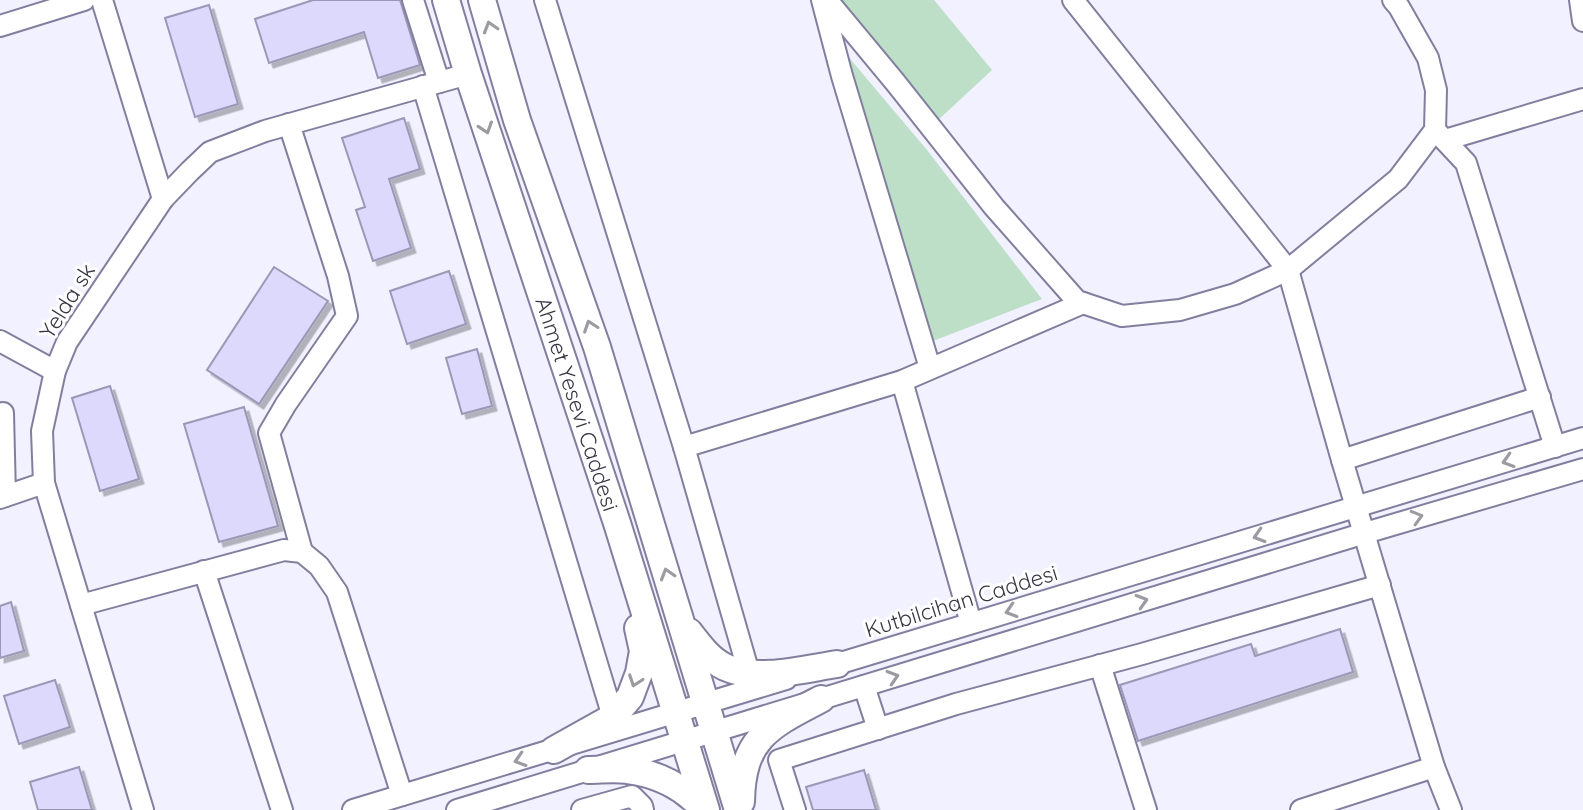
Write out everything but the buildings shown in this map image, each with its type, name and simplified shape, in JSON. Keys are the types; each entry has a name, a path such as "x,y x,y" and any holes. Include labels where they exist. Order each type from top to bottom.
{"main road":[{"name":"Ahmet Yesevi Caddesi","path":"446,0 617,523 705,810"},
{"name":"Ahmet Yesevi Caddesi","path":"482,0 517,120 597,347 740,810"},
{"path":"554,750 613,717 630,697 639,673 643,651 617,523"},
{"path":"682,625 712,658 725,667 768,674 837,664"},
{"path":"740,810 745,765 752,749 779,721 821,699"},
{"path":"588,770 627,770 650,776 676,786 705,810"}],"street":[{"path":"0,26 84,0"},
{"path":"102,0 163,199"},
{"path":"413,0 431,84 613,717"},
{"path":"545,0 684,447 749,673"},
{"path":"824,0 994,207 1077,301 1122,316 1180,310 1235,294 1288,270 1398,179 1440,135 1583,99"},
{"path":"824,0 842,76 930,368"},
{"path":"1073,0 1288,270 1434,767 1451,810"},
{"path":"1393,0 1428,58 1436,90 1440,135 1466,163 1555,447"},
{"path":"1580,0 1583,21"},
{"name":"Yelda sk","path":"143,810 44,483 42,431 55,371 67,342 163,199 210,152 289,124 468,74"},
{"path":"289,124 338,276 347,316 269,433 302,552"},
{"path":"684,447 902,381 1083,303"},
{"path":"0,341 55,371"},
{"path":"902,381 971,623"},
{"path":"1342,460 1540,397"},
{"path":"3,413 2,497 44,483"},
{"name":"Kutbilcihan Caddesi","path":"353,810 1583,438"},
{"path":"457,810 1583,469"},
{"path":"81,605 284,550 302,552 319,566 337,592 402,795"},
{"path":"204,571 282,810"},
{"path":"795,810 779,760 956,704 1380,585"},
{"path":"1100,665 1146,810"},
{"path":"864,686 878,729"},
{"path":"1301,810 1434,767"},
{"path":"582,810 632,796 643,810"}],"green space":[{"path":"840,0 934,0 992,70 936,122"},
{"path":"846,54 927,150 1042,299 933,341"}]}
